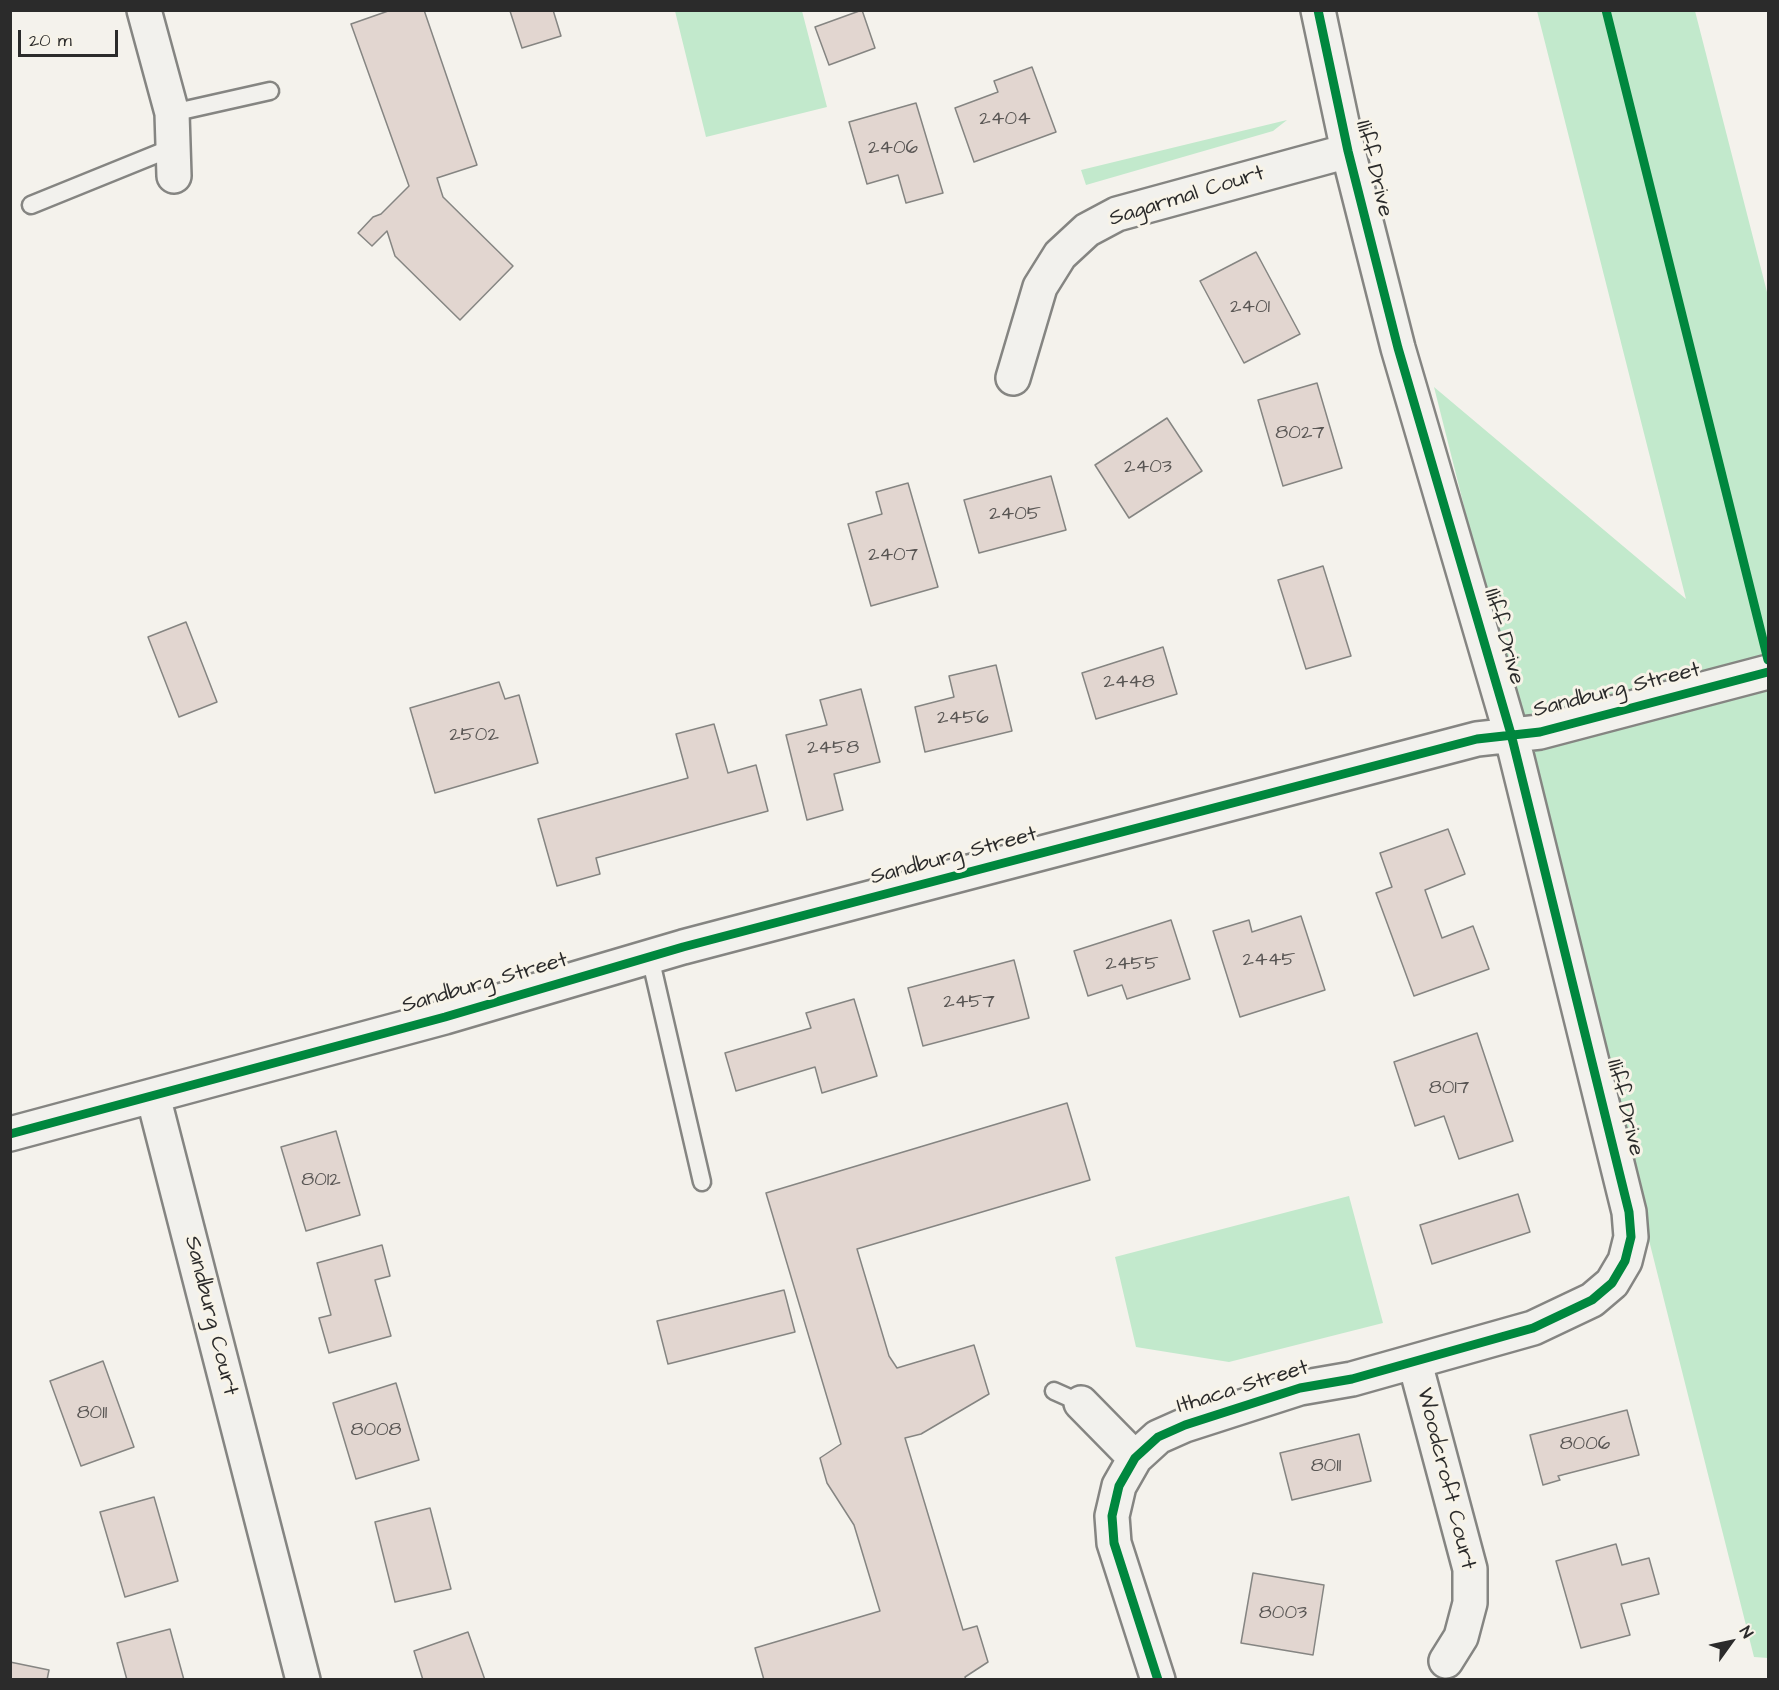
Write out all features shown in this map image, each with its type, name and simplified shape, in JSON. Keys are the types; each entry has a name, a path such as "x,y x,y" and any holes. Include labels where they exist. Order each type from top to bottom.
{"street":[{"path":"144,10 172,112 174,162"},
{"name":"Iliff Drive","path":"1318,10 1348,151 1398,348 1511,734 1629,1212 1631,1237 1625,1261 1612,1283 1592,1300"},
{"name":"Sagarmal Court","path":"1013,378 1040,287 1060,255 1087,230 1117,214 1348,151"},
{"name":"Sandburg Street","path":"153,1096 445,1017 650,957 1477,739 1540,732 1768,672"},
{"path":"10,1134 153,1096"},
{"name":"Sandburg Court","path":"153,1096 303,1680"},
{"name":"Ithaca Street","path":"1158,1680 1114,1543 1112,1516 1119,1486 1135,1458 1158,1437 1185,1425 1300,1388 1352,1379 1415,1363 1533,1328 1592,1300"},
{"name":"Woodcroft Court","path":"1415,1363 1470,1569 1470,1603 1461,1637 1446,1661"},
{"path":"1068,1397 1135,1458"}],"lane":[{"path":"172,112 270,91"},
{"path":"30,205 174,162"},
{"path":"650,957 702,1182"}],"green space":[{"path":"675,11 802,11 827,107 706,137"},
{"path":"1537,11 1695,11 1768,296 1768,1658 1754,1657 1434,387 1686,599"},
{"path":"1287,120 1273,131 1086,185 1081,170"},
{"path":"1349,1196 1383,1323 1229,1362 1136,1347 1115,1257"}],"building":[{"path":"391,10 424,10 477,165 437,178 443,197 513,266 460,320 395,256 387,231 372,246 358,233 409,186 351,24"},
{"path":"553,10 561,36 522,48 510,11"},
{"path":"862,10 875,48 829,65 815,27"},
{"path":"1032,67 1056,132 974,162 955,108 998,92 994,81"},
{"path":"916,103 943,193 906,203 898,175 867,184 849,122"},
{"path":"1256,252 1300,334 1244,363 1200,281"},
{"path":"1317,383 1342,468 1283,486 1258,400"},
{"path":"1167,418 1202,471 1129,518 1095,465"},
{"path":"1051,476 1066,530 979,553 964,500"},
{"path":"908,483 938,587 871,606 848,524 882,514 876,492"},
{"path":"1323,566 1351,656 1306,669 1278,580"},
{"path":"186,622 217,702 179,717 148,637"},
{"path":"1163,647 1177,694 1096,719 1082,673"},
{"path":"996,665 1012,731 925,752 915,707 954,697 949,676"},
{"path":"499,682 505,699 519,695 538,763 435,793 410,708"},
{"path":"861,689 880,762 834,774 843,810 807,820 786,735 827,725 820,700"},
{"path":"714,724 728,773 756,765 768,811 596,858 600,874 557,886 538,819 688,778 676,734"},
{"path":"1448,829 1465,874 1425,890 1442,938 1473,926 1489,969 1414,996 1376,893 1392,887 1380,853"},
{"path":"1301,916 1325,990 1240,1017 1213,931 1249,920 1252,932"},
{"path":"1171,920 1190,979 1127,999 1122,985 1088,996 1074,951"},
{"path":"1014,960 1029,1018 923,1046 908,988"},
{"path":"854,999 877,1076 822,1093 815,1067 736,1091 725,1053 811,1028 806,1013"},
{"path":"1477,1033 1513,1141 1459,1159 1444,1116 1415,1126 1394,1062"},
{"path":"1067,1103 1090,1180 857,1249 889,1356 897,1368 974,1345 989,1394 921,1434 905,1438 963,1630 977,1626 988,1662 965,1677 966,1680 764,1680 755,1648 880,1611 854,1525 827,1483 820,1458 841,1444 766,1193"},
{"path":"336,1131 360,1215 306,1231 281,1147"},
{"path":"1518,1194 1530,1232 1432,1264 1420,1225"},
{"path":"382,1245 390,1276 375,1280 391,1336 329,1353 319,1318 331,1315 317,1263"},
{"path":"784,1290 795,1332 668,1364 657,1321"},
{"path":"103,1361 134,1447 81,1466 50,1381"},
{"path":"396,1383 419,1460 356,1479 333,1403"},
{"path":"1627,1410 1639,1455 1558,1476 1560,1480 1543,1485 1530,1435"},
{"path":"1359,1434 1371,1481 1292,1500 1280,1453"},
{"path":"154,1497 178,1581 125,1597 100,1512"},
{"path":"430,1508 451,1589 395,1602 375,1522"},
{"path":"1616,1544 1622,1565 1649,1558 1659,1594 1621,1604 1630,1635 1581,1648 1556,1561"},
{"path":"1253,1573 1324,1585 1313,1655 1241,1643"},
{"path":"170,1629 184,1680 127,1680 117,1643"},
{"path":"468,1632 485,1680 423,1680 414,1651"},
{"path":"10,1662 49,1670 47,1680 10,1680"}],"cycle path":[{"path":"1158,1680 1114,1543 1112,1516 1119,1486 1135,1458 1158,1437 1185,1425 1300,1388 1352,1379 1533,1328 1592,1300 1612,1283 1625,1261 1631,1237 1629,1212 1511,734 1398,348 1348,151 1318,10"},
{"path":"1606,10 1768,660"},
{"path":"10,1134 445,1017 683,947 1477,739 1540,732 1768,672"}]}
